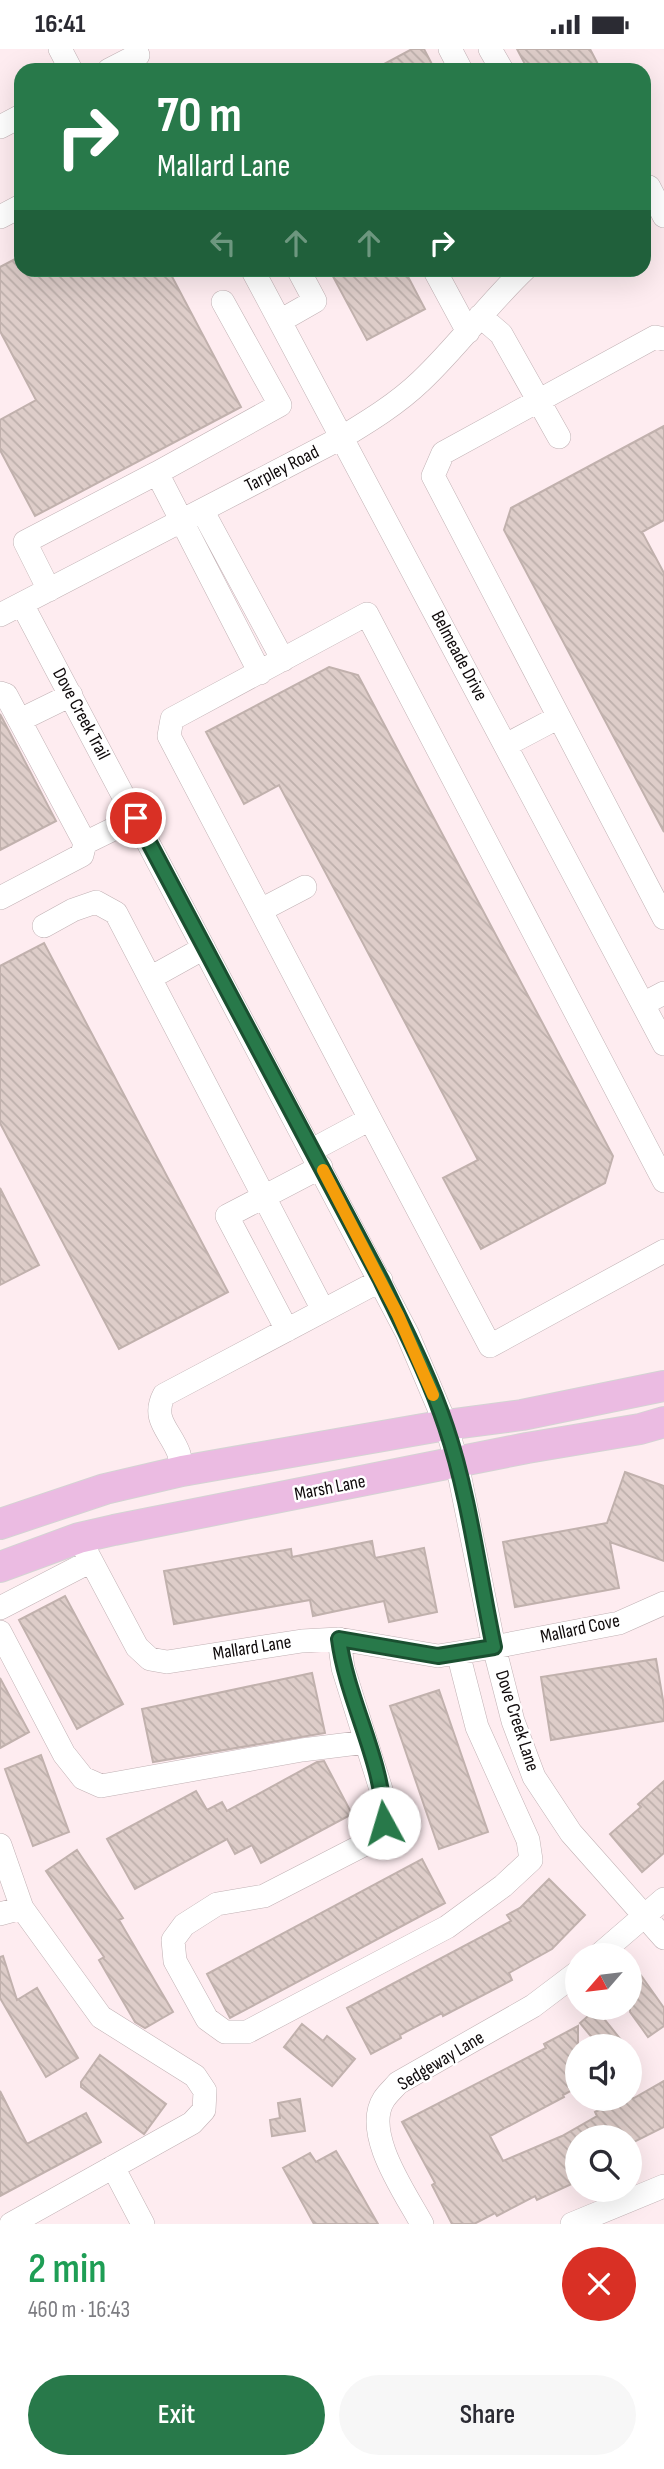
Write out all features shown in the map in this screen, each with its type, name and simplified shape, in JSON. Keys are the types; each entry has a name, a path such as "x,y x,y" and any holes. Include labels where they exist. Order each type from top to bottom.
{"main road":[{"path":"0,1524 44,1507 105,1489 182,1471 446,1425 522,1415 664,1386"},
{"name":"Marsh Lane","path":"0,1567 85,1550 457,1463 640,1429 664,1422"}],"street":[{"path":"652,185 664,216"},
{"name":"Belmeade Drive","path":"256,277 664,1044"},
{"path":"280,321 315,302 302,277"},
{"path":"440,277 474,324 501,334 559,437"},
{"name":"Tarpley Road","path":"0,615 341,438 382,413 420,382 518,277"},
{"path":"49,590 25,542 280,405 223,302"},
{"path":"664,339 655,337 443,453 433,476 664,918"},
{"path":"157,473 260,673"},
{"path":"202,510 283,660"},
{"name":"Dove Creek Trail","path":"22,604 381,1280 446,1425 457,1463"},
{"path":"664,1181 367,614 173,719 169,736 490,1346 664,1251"},
{"path":"0,694 6,695 85,843 82,855 0,898"},
{"path":"20,720 71,695"},
{"path":"506,745 559,717"},
{"path":"85,843 136,818"},
{"path":"261,910 305,887"},
{"path":"44,926 73,910 96,902 116,913 323,1310"},
{"path":"150,978 204,947"},
{"path":"643,1004 664,993"},
{"path":"287,1330 227,1216 264,1198 316,1159 347,1131 370,1119"},
{"path":"182,1471 178,1454 159,1416 159,1406 164,1395 381,1280"},
{"name":"Dove Creek Lane","path":"457,1463 494,1647 513,1721 534,1777 571,1833 664,1938"},
{"path":"0,1608 85,1550"},
{"name":"Mallard Lane","path":"85,1550 137,1647 150,1659 167,1661 302,1641 339,1639 438,1656 494,1647"},
{"name":"Mallard Cove","path":"494,1647 619,1623 664,1603"},
{"path":"0,1632 64,1754 83,1778 101,1786 302,1750 366,1742"},
{"path":"339,1639 343,1668 384,1799 384,1823 373,1840 264,1896 217,1904 184,1925 173,1940 174,1961 207,2019 225,2032 247,2032 447,1927 503,1886 531,1860 528,1840 477,1727 458,1653"},
{"path":"0,1845 11,1911 101,2017 195,2076 205,2091 204,2110 192,2123 11,2224"},
{"path":"613,1943 664,1899"},
{"name":"Sedgeway Lane","path":"422,2224 384,2153 377,2121 383,2101 398,2083 533,2006 565,1982"},
{"path":"113,2167 143,2224"},
{"path":"572,2224 664,2186"}],"building":[{"path":"412,49 424,49 431,63 386,63"},
{"path":"517,49 590,49 597,63 524,63"},
{"path":"14,260 14,277 172,277 241,407 35,516 0,450 0,420 36,400 0,331 0,267"},
{"path":"333,277 408,277 425,309 367,340"},
{"path":"664,426 664,520 642,532 664,573 664,832 504,530 511,508"},
{"path":"329,667 358,675 613,1156 605,1183 481,1249 443,1178 478,1160 279,785 244,804 206,732"},
{"path":"0,714 56,821 0,850"},
{"path":"44,943 228,1292 119,1349 0,1123 0,966"},
{"path":"0,1188 39,1265 0,1285"},
{"path":"625,1472 664,1486 664,1561 610,1542 619,1588 515,1607 503,1542 607,1523"},
{"path":"372,1541 375,1558 424,1548 437,1612 389,1622 384,1601 313,1616 310,1600 174,1624 164,1571 291,1549 292,1557"},
{"path":"65,1596 123,1704 77,1729 19,1620"},
{"path":"656,1659 664,1721 551,1740 541,1677"},
{"path":"312,1673 325,1733 153,1762 142,1709"},
{"path":"0,1678 29,1732 0,1748"},
{"path":"439,1690 488,1832 439,1849 390,1706"},
{"path":"41,1755 69,1832 33,1846 5,1769"},
{"path":"324,1761 352,1814 261,1863 252,1845 235,1854 227,1839 135,1889 107,1839 196,1791 207,1810 222,1802 227,1811 317,1762"},
{"path":"664,1781 664,1853 642,1872 610,1834 641,1807 638,1804"},
{"path":"77,1850 123,1918 119,1920 173,2012 145,2028 135,2022 99,1960 104,1957 46,1871"},
{"path":"422,1859 445,1903 230,2018 207,1974"},
{"path":"549,1879 585,1915 552,1949 509,1973 512,1980 400,2035 401,2038 371,2054 347,2008 511,1921 507,1915 520,1908"},
{"path":"3,1956 17,2000 37,1988 78,2058 46,2077 0,1998 0,1957"},
{"path":"642,1977 664,2008 664,2026 648,2037 636,2020 642,2020"},
{"path":"583,2020 605,2020 616,2034 589,2034 580,2023"},
{"path":"302,2024 323,2041 327,2036 355,2059 332,2086 284,2047"},
{"path":"578,2026 578,2034 565,2034 564,2097 490,2136 503,2161 565,2134 565,2187 537,2200 535,2196 497,2216 495,2213 474,2224 452,2224 432,2185 435,2183 402,2122 546,2048 544,2044"},
{"path":"100,2055 166,2104 144,2134 81,2087 81,2082"},
{"path":"664,2081 664,2127 642,2138 642,2125 581,2125 597,2116 597,2111 642,2111 642,2093"},
{"path":"0,2091 27,2144 86,2113 101,2142 0,2196"},
{"path":"300,2099 305,2131 272,2136 270,2120 280,2118 278,2103"},
{"path":"336,2151 378,2224 314,2224 283,2168 310,2153 316,2162"}],"slow traffic":[{"path":"323,1170 407,1333 433,1395"}],"route":[{"path":"136,818 381,1280 446,1425 457,1463 494,1647 438,1656 339,1639 343,1668 384,1799 384,1823"}]}
